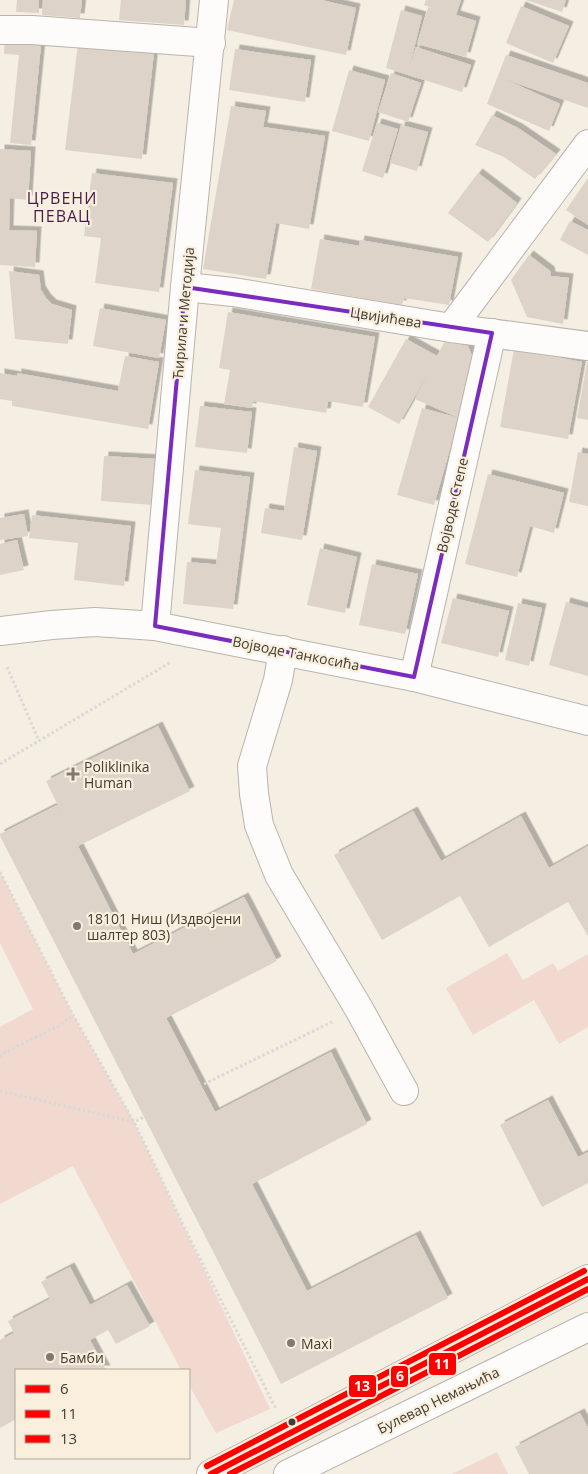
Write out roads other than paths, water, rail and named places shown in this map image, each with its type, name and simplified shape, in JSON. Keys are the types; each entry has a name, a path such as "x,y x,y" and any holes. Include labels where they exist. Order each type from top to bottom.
{"street":[{"name":"Ћирила и Методија","path":"155,626 185,287 214,0"},
{"path":"0,30 32,30 211,42"},
{"path":"452,328 588,144"},
{"name":"Цвијићева","path":"185,287 233,292 492,334 588,346"},
{"name":"Војводе Степе","path":"414,677 492,334"},
{"name":"Војводе Танкосића","path":"0,631 52,624 95,622 155,626 414,677 588,721"},
{"path":"284,650 278,680 252,766 259,824 279,875 359,1009 404,1091"},
{"path":"211,1474 588,1279"},
{"name":"Булевар Немањића","path":"288,1474 588,1327"}],"place":[{"name":"Poliklinika Human","path":"73,774"},
{"name":"18101 Ниш (Издвојени шалтер 803)","path":"77,926"},
{"name":"Maxi","path":"291,1343"},
{"name":"Бамби","path":"50,1357"}],"district":[{"name":"ЦРВЕНИ ПЕВАЦ","path":"62,207"}]}
